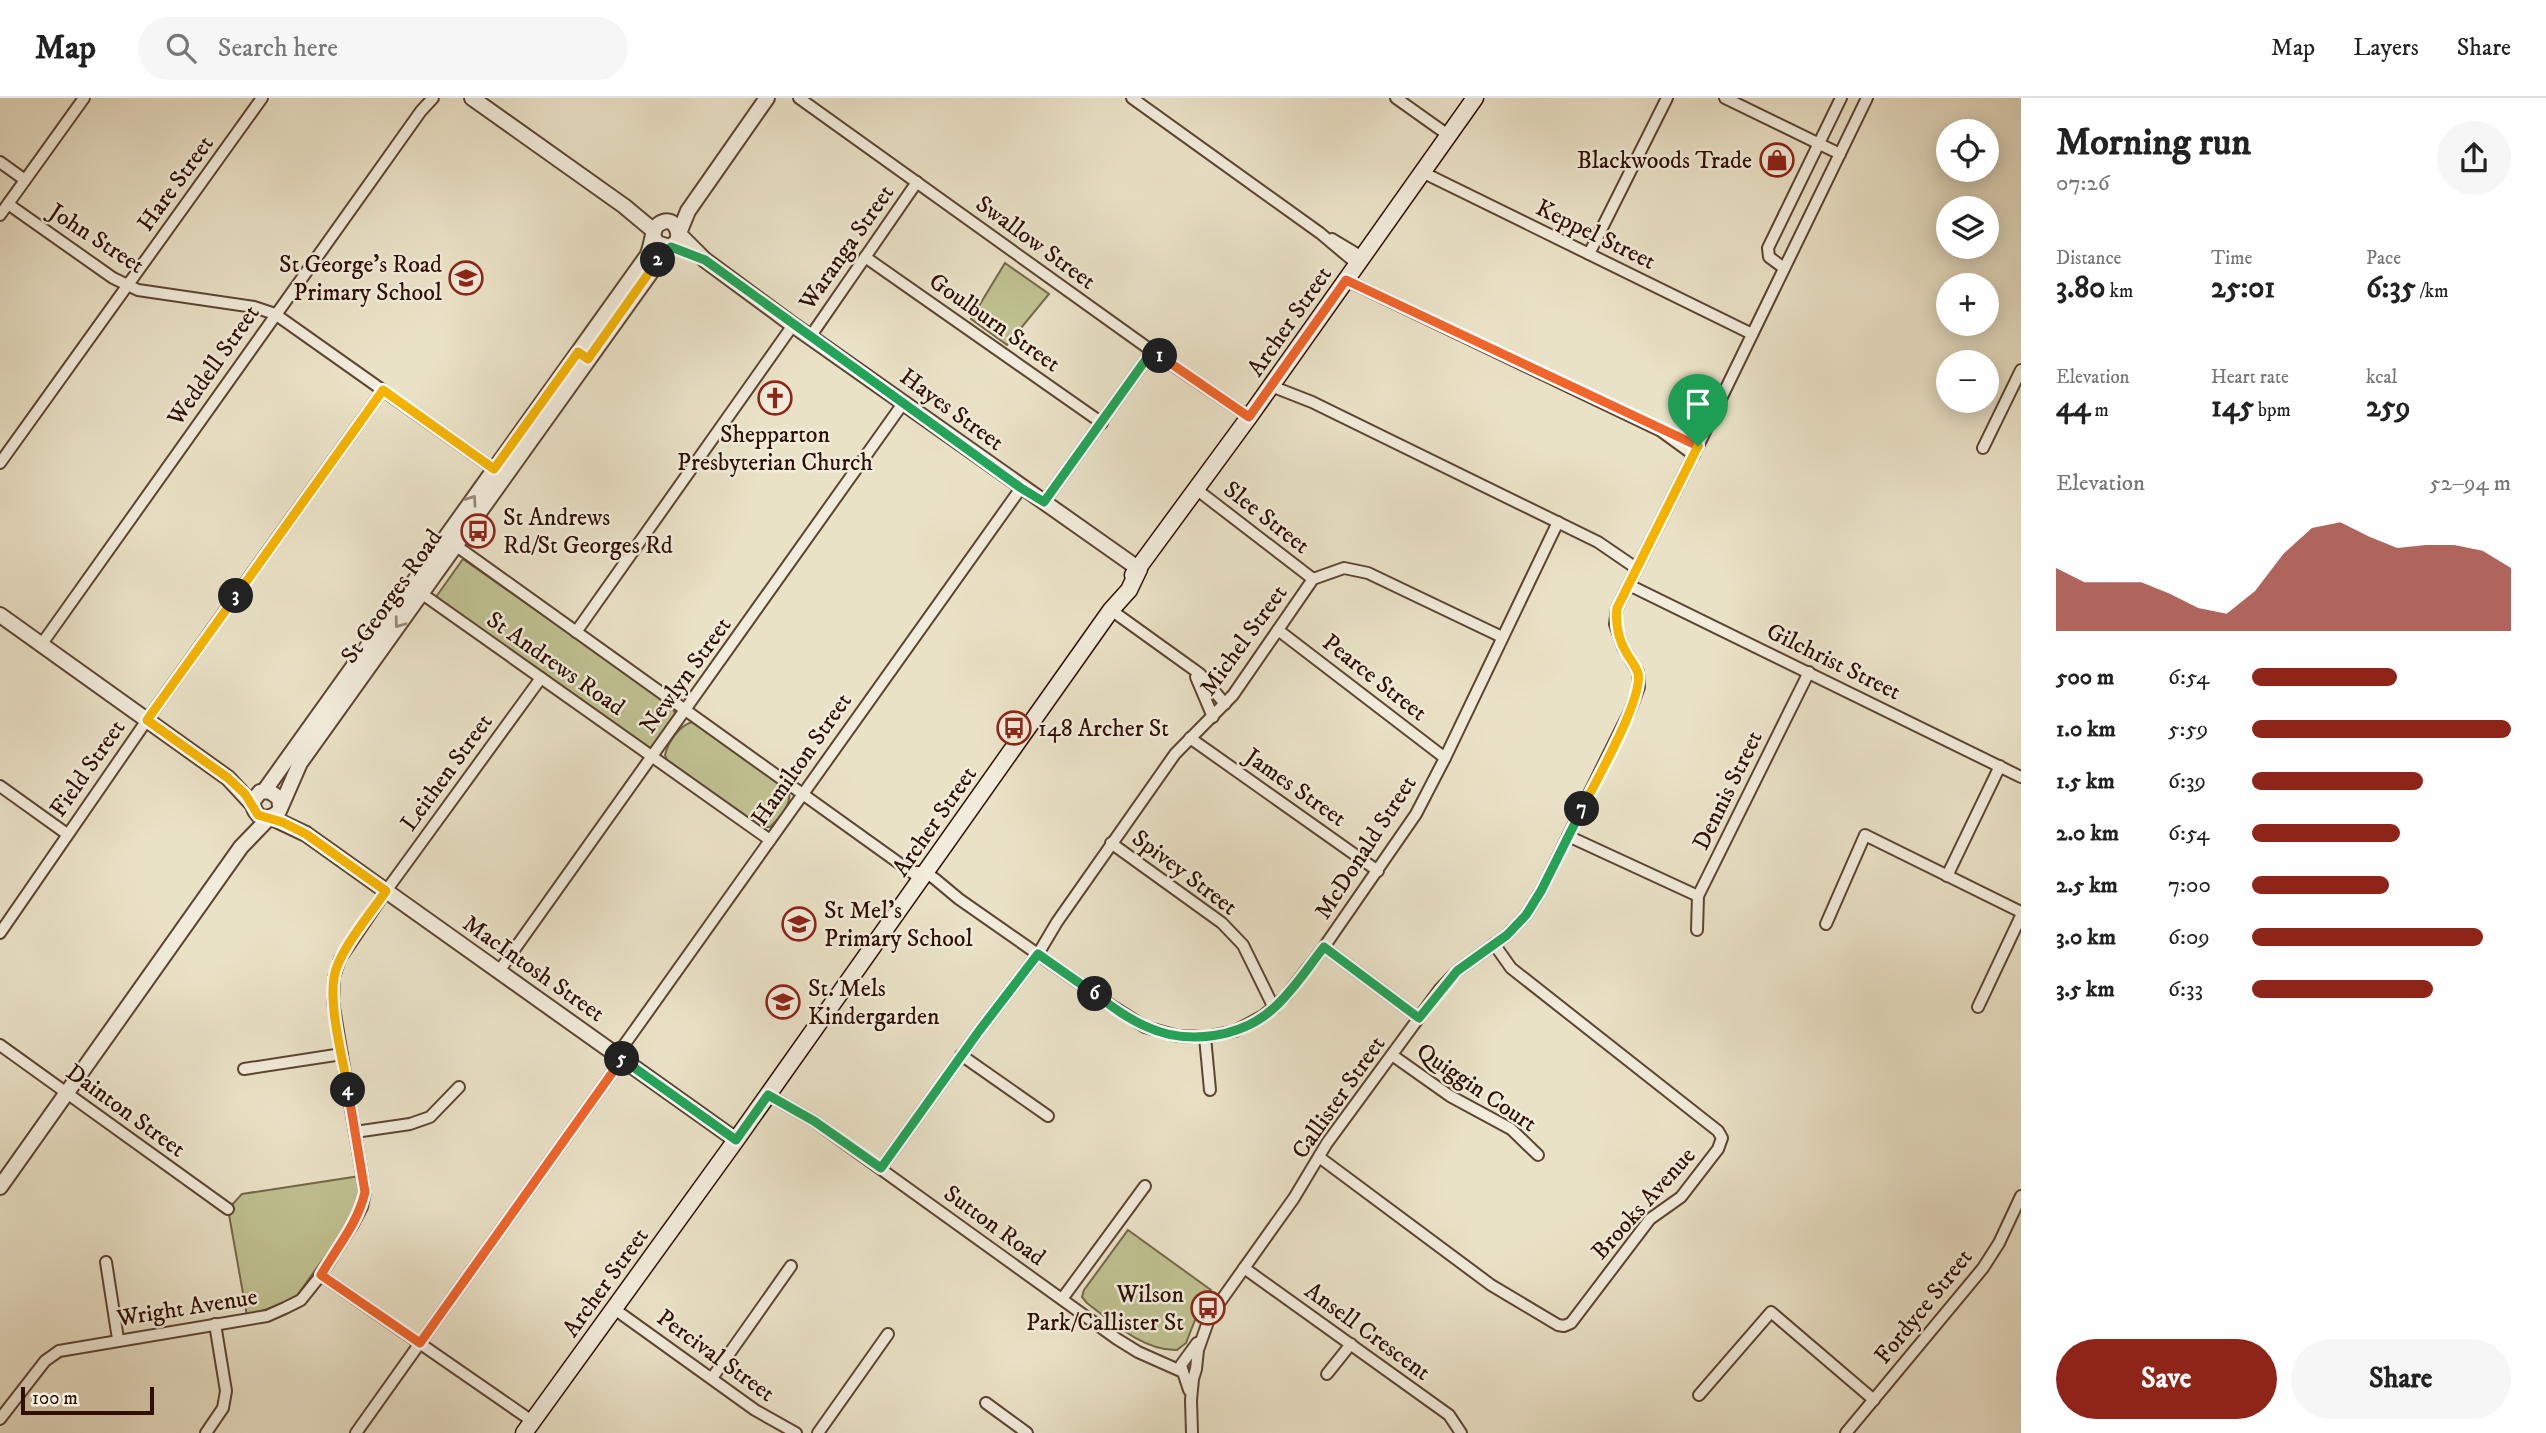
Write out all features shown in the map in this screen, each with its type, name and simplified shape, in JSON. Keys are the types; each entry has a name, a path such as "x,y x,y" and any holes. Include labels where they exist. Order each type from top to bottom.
{"main road":[{"name":"Archer Street","path":"528,1427 736,1140 919,874 1111,610 1127,593 1139,569 1475,98"}],"street":[{"path":"0,215 84,98"},
{"name":"Hare Street","path":"0,463 262,98"},
{"name":"Weddell Street","path":"421,111 427,98"},
{"name":"Weddell Street","path":"41,645 275,314 433,98"},
{"path":"472,98 624,206 654,234 657,243 675,240 676,225 624,206"},
{"name":"St Georges Road","path":"667,221 689,201 738,132 758,98"},
{"name":"St Georges Road","path":"738,132 767,98"},
{"name":"Swallow Street","path":"799,98 1152,351 1249,417"},
{"path":"1132,98 1320,233 1354,268 1392,300 1661,430 1696,451"},
{"path":"1396,98 1448,135"},
{"path":"1589,254 1666,98"},
{"path":"1725,98 1840,154"},
{"path":"1784,268 1769,257 1768,248 1841,98"},
{"name":"Callister Street","path":"1192,1433 1188,1367 1210,1316 1419,1018 1457,971 1507,935 1526,915 1569,836 1639,687 1637,672 1623,647 1615,624 1617,608 1867,98"},
{"path":"0,162 25,180"},
{"name":"Keppel Street","path":"1422,172 1752,334"},
{"name":"Waranga Street","path":"810,337 917,182"},
{"name":"St Georges Road","path":"264,791 335,703 648,265 675,240 689,201"},
{"name":"John Street","path":"8,204 127,285 142,291 254,307 275,314 500,472"},
{"path":"654,234 658,224 667,221"},
{"name":"St Georges Road","path":"648,265 654,234"},
{"name":"Hayes Street","path":"675,240 1021,488 1139,569"},
{"name":"Goulburn Street","path":"865,257 1102,422"},
{"path":"576,632 793,325"},
{"path":"1044,502 1152,351"},
{"path":"1983,448 2021,370"},
{"path":"1274,382 1598,542 1610,545 1638,564"},
{"name":"Field Street","path":"0,933 147,720 383,390"},
{"name":"Newlyn Street","path":"499,971 687,711 904,402"},
{"name":"Hamilton Street","path":"356,1433 802,792 1021,488"},
{"name":"Slee Street","path":"1196,489 1313,579"},
{"name":"McDonald Street","path":"919,874 1145,1027 1178,1036 1205,1037 1235,1031 1274,1008 1324,947 1416,814 1558,522"},
{"name":"St Andrews Road","path":"456,536 576,632 919,874"},
{"name":"Michel Street","path":"881,1168 1174,754 1213,717 1245,679 1313,579 1344,568 1368,573 1502,636"},
{"name":"Gilchrist Street","path":"1629,585 2020,774"},
{"name":"St Andrews Road","path":"416,590 770,840"},
{"path":"1111,610 1192,668 1225,704"},
{"path":"0,615 228,778 258,815 275,812 276,794 228,778"},
{"name":"Pearce Street","path":"1278,630 1445,758"},
{"path":"1192,668 1213,717"},
{"name":"Dennis Street","path":"1697,930 1698,896 1808,672"},
{"name":"Leithen Street","path":"386,891 541,678"},
{"name":"St Georges Road","path":"0,1187 241,847 275,812 335,703"},
{"name":"James Street","path":"1190,738 1378,871"},
{"path":"1947,876 2000,766"},
{"path":"0,786 67,834"},
{"path":"253,806 254,798 264,791"},
{"name":"St Georges Road","path":"241,847 254,820 253,806"},
{"name":"MacIntosh Street","path":"275,812 736,1140"},
{"path":"1826,924 1865,835 2021,914 1978,1007"},
{"path":"1569,836 1698,896"},
{"name":"Spivey Street","path":"1111,843 1222,923 1243,945 1274,1008"},
{"name":"Wright Avenue","path":"0,1419 45,1361 59,1351 267,1316 301,1300 321,1275 362,1207 365,1192 333,1002 334,978 340,959 386,891"},
{"name":"Brooks Avenue","path":"1319,1157 1491,1285 1564,1326 1571,1323 1650,1219 1681,1197 1718,1149 1722,1138 1718,1131 1511,968 1494,944"},
{"path":"1324,947 1419,1018"},
{"path":"1205,1037 1209,1090"},
{"name":"Dainton Street","path":"0,1045 228,1209"},
{"path":"244,1069 342,1054"},
{"path":"961,1055 1048,1116"},
{"name":"Quiggin Court","path":"1392,1055 1450,1096 1511,1129 1538,1155"},
{"path":"355,1132 410,1124 430,1117 459,1087"},
{"name":"Sutton Road","path":"771,1090 1117,1339 1153,1358 1188,1367"},
{"path":"1062,1299 1145,1186"},
{"name":"Fordyce Street","path":"1846,1433 1983,1268 1999,1243 2021,1196"},
{"path":"106,1262 118,1339"},
{"path":"712,1378 791,1266"},
{"name":"Ansell Crescent","path":"1244,1268 1449,1415 1461,1433"},
{"path":"321,1275 420,1343 528,1427"},
{"name":"Percival Street","path":"613,1308 773,1422 796,1433"},
{"path":"1699,1395 1771,1312 1874,1400"},
{"path":"206,1433 223,1408 226,1391 215,1324"},
{"path":"818,1433 888,1334"},
{"path":"1327,1374 1351,1344"},
{"path":"986,1403 1027,1433"}],"green space":[{"path":"1005,263 1049,294 1007,345 971,319"},
{"path":"463,559 671,705 674,718 652,748 648,749 439,601 436,597"},
{"path":"692,722 788,788 788,804 770,827 760,827 667,760 665,755 671,740"},
{"path":"360,1176 358,1210 294,1300 247,1316 228,1209 242,1194"},
{"path":"1128,1230 1211,1290 1186,1343 1177,1350 1141,1341 1082,1297 1084,1290"}],"place":[{"name":"Blackwoods Trade","path":"1777,160"},
{"name":"St George's Road Primary School","path":"466,278"},
{"name":"Shepparton Presbyterian Church","path":"775,398"},
{"name":"St Andrews Rd/St Georges Rd","path":"478,531"},
{"name":"148 Archer St","path":"1014,728"},
{"name":"St Mel's Primary School","path":"799,924"},
{"name":"St. Mels Kindergarden","path":"783,1002"},
{"name":"Wilson Park/Callister St","path":"1208,1308"}],"route":[{"path":"671,247 705,260 1044,502 1152,351 1249,417 1346,280 1698,446 1617,608 1615,624 1623,647 1637,672 1639,687 1630,711 1541,891 1526,915 1507,935 1457,971 1419,1018 1324,947 1286,996 1264,1016 1235,1031 1205,1037 1178,1036 1145,1027 1121,1013 1038,954 881,1168 814,1121 768,1095 736,1140 622,1059 420,1343 321,1275 353,1224 362,1207 365,1192 333,1002 334,978 340,959 386,891 306,834 270,817 258,815 245,794 228,778 147,720 383,390 494,469 578,352 588,359 660,258 671,247"}]}
